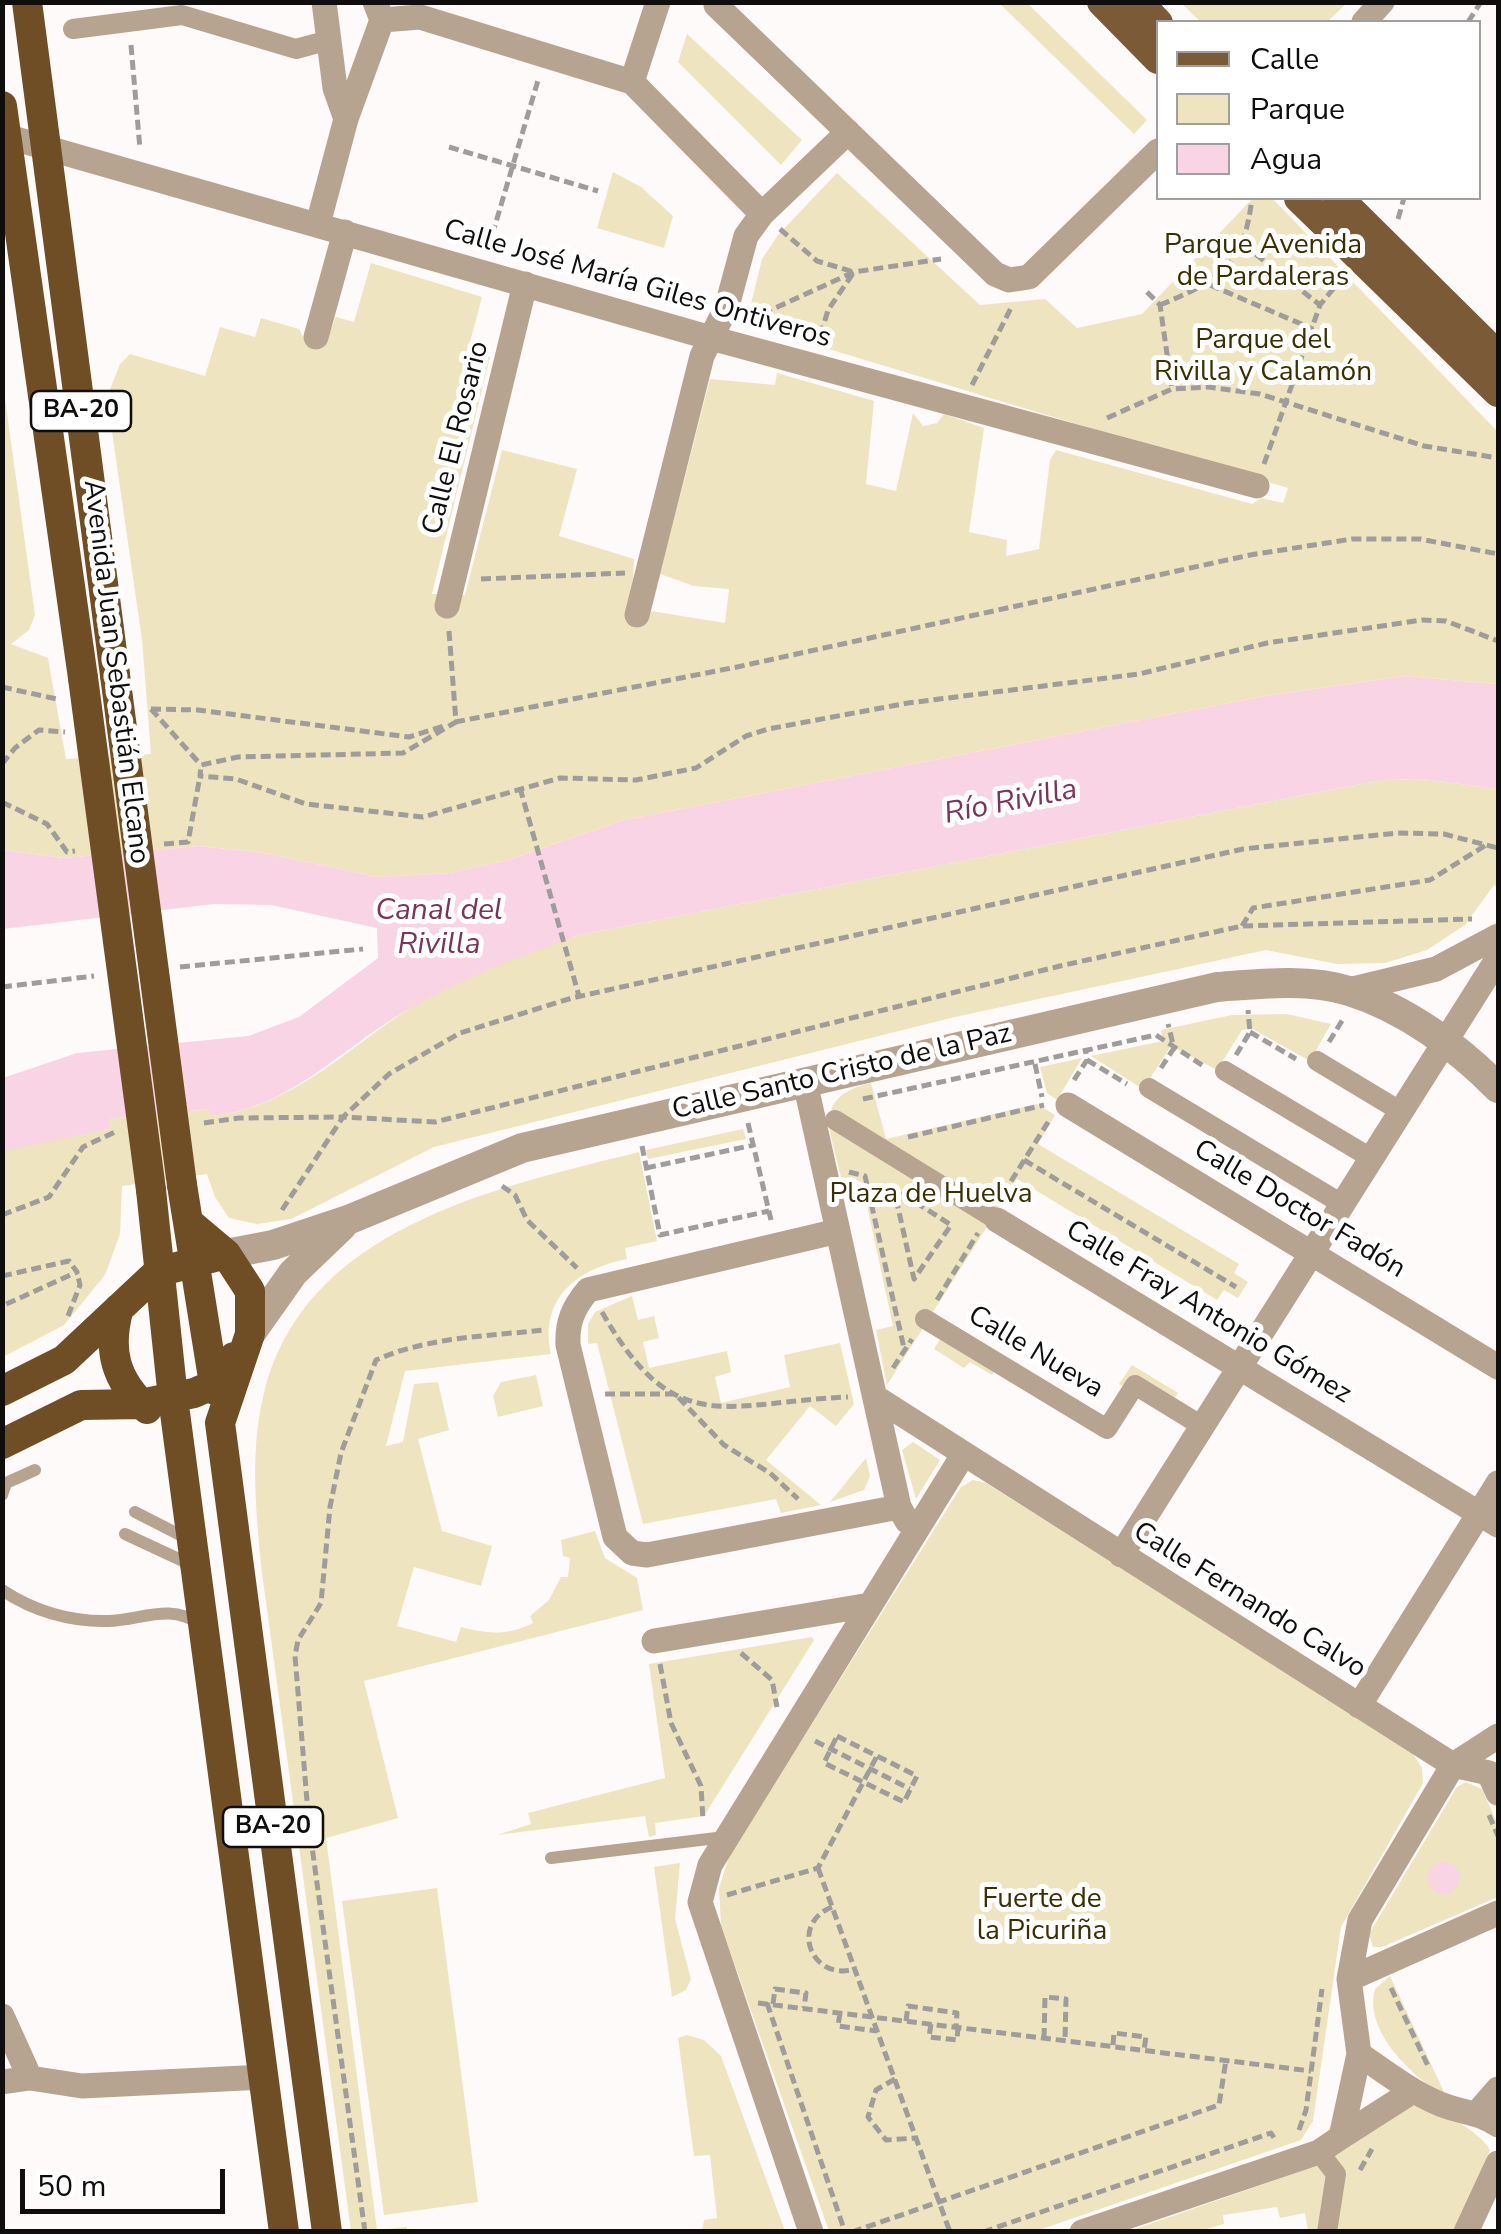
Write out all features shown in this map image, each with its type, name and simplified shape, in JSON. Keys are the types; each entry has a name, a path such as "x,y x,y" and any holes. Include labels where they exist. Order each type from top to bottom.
{"highway":[{"name":"Avenida Juan Sebastián Elcano","path":"27,2 182,1186 188,1222 211,1257"},
{"name":"Avenida Juan Sebastián Elcano","path":"4,126 73,689 154,1228"},
{"name":"BA-20","path":"154,1228 284,2232"},
{"path":"154,1228 140,1270 119,1309 113,1332 115,1367 141,1404 178,1435"},
{"name":"BA-20","path":"211,1257 214,1384 327,2232"},
{"path":"2,1391 64,1360 158,1272 211,1257 250,1292 250,1334 220,1423"},
{"path":"2,1444 82,1405 141,1404 214,1384 250,1334"}],"main road":[{"path":"1102,2 1156,57"},
{"path":"1138,2 1156,21"},
{"path":"1305,200 1331,207 1498,356"},
{"path":"1331,207 1498,392"}],"street":[{"path":"324,2 335,88 346,119"},
{"path":"632,82 658,2"},
{"path":"716,5 994,274 1009,280 1028,277 1156,153"},
{"path":"318,224 378,11 420,17 632,82 762,214"},
{"path":"73,29 182,15 296,50 329,40"},
{"name":"Calle José María Giles Ontiveros","path":"4,126 47,147 711,338 1258,486"},
{"path":"637,615 702,356 728,306 746,236 762,214 848,132"},
{"path":"316,337 345,232"},
{"name":"Calle El Rosario","path":"450,593 525,284"},
{"name":"Calle Santo Cristo de la Paz","path":"211,1257 273,1245 348,1220 522,1148 1216,987 1268,984 1349,990 1436,969 1498,936"},
{"path":"1121,1555 1498,958"},
{"name":"Calle Santo Cristo de la Paz","path":"1349,990 1444,1041 1498,1088"},
{"path":"1317,1062 1400,1112"},
{"path":"1225,1071 1371,1158"},
{"path":"806,1082 899,1506 914,1534"},
{"path":"1148,1088 1342,1204"},
{"name":"Calle Doctor Fadón","path":"1060,1099 1498,1367"},
{"name":"Calle Fray Antonio Gómez","path":"835,1120 1489,1519"},
{"path":"250,1334 293,1273 348,1220"},
{"path":"838,1230 588,1290 574,1306 567,1328 578,1386 615,1537 632,1553 647,1555 899,1506"},
{"name":"Calle Nueva","path":"925,1319 1107,1429 1135,1385 1202,1426"},
{"name":"Calle Fernando Calvo","path":"874,1396 1453,1765 1489,1772 1498,1793"},
{"path":"812,2232 700,1902 710,1865 962,1455"},
{"path":"1359,1706 1489,1519 1498,1483"},
{"path":"656,1640 870,1606"},
{"path":"1341,2137 1359,2054 1350,1978 1360,1920 1453,1765 1498,1736"},
{"path":"1350,1978 1498,1914"},
{"path":"2,2016 30,2078"},
{"path":"1359,2054 1422,2083 1441,2104 1488,2119 1498,2089"},
{"path":"2,2082 30,2078 82,2086 264,2077"},
{"path":"1082,2232 1319,2152 1422,2083"},
{"path":"1319,2152 1336,2174 1327,2232"},
{"path":"1466,2232 1498,2162"}],"lane":[{"path":"4,1486 36,1470"},
{"path":"4,1486 26,1490"},
{"path":"135,1512 178,1530 192,1544"},
{"path":"125,1534 183,1562 197,1577"},
{"path":"2,1590 56,1615 110,1621 171,1611 203,1627"},
{"path":"551,1858 728,1837"}],"path":[{"path":"129,22 140,149"},
{"path":"482,272 545,55"},
{"path":"449,147 598,191"},
{"path":"1160,305 1210,285 1244,245 1252,200"},
{"path":"1402,216 1404,200"},
{"path":"762,214 817,262 854,272"},
{"path":"1244,245 1320,305"},
{"path":"711,338 854,272 934,262 967,248"},
{"path":"812,366 828,310 854,272"},
{"path":"1210,285 1313,329"},
{"path":"1147,292 1160,305 1172,389"},
{"path":"971,387 1008,311"},
{"path":"1258,486 1311,338"},
{"path":"1080,438 1101,420 1172,389 1208,387 1286,402 1424,446 1498,458"},
{"path":"164,844 188,842 201,764 150,708 198,710 408,736 456,722 737,668 1284,550 1352,539 1403,539 1485,550 1498,556"},
{"path":"456,722 450,593 648,572"},
{"path":"200,776 236,780 306,804 388,816 455,811 560,778 636,780 696,768 746,736 768,729 908,704 1139,674 1267,643 1403,622 1446,621 1498,641"},
{"path":"2,687 73,689"},
{"path":"201,764 238,756 402,753 456,722"},
{"path":"2,764 14,748 39,730 68,732"},
{"path":"520,788 580,996"},
{"path":"2,802 48,824 67,852 74,851"},
{"path":"273,1245 272,1226 343,1117 389,1074 460,1032 580,996 1244,849 1397,833 1444,834 1498,848"},
{"path":"1242,926 1253,908 1430,880 1486,845"},
{"path":"204,1123 240,1118 343,1117 435,1122 1060,966 1242,926 1476,920"},
{"path":"180,967 363,948"},
{"path":"2,987 94,976"},
{"path":"1248,1007 1250,1032 1312,1068 1317,1062"},
{"path":"1238,1008 1265,1008"},
{"path":"1329,1015 1361,1024"},
{"path":"1168,1022 1174,1048 1156,1035 1153,1026 1168,1022 1182,1019"},
{"path":"871,1100 1156,1035"},
{"path":"578,1386 605,1394 674,1394 706,1408 728,1409 874,1396 993,1218 1060,1099 1087,1060 1086,1052"},
{"path":"1087,1060 1144,1094 1148,1088"},
{"path":"1034,1063 1060,1099"},
{"path":"875,1144 1060,1099"},
{"path":"748,1122 773,1228"},
{"path":"2,1215 49,1197 83,1148 117,1131"},
{"path":"646,1168 754,1145"},
{"path":"642,1146 660,1234 769,1211"},
{"path":"1024,1160 1236,1287"},
{"path":"476,1166 515,1195 528,1220 579,1270 637,1366 674,1394 724,1445 792,1490 800,1503 804,1525"},
{"path":"847,1172 865,1176 904,1350"},
{"path":"903,1194 951,1226 918,1278 898,1203 903,1194"},
{"path":"2,1276 69,1261 77,1272 2,1306"},
{"path":"365,2232 309,1825 296,1684 298,1640 321,1602 330,1507 342,1453 376,1360 458,1340 567,1328"},
{"path":"718,1630 726,1644 748,1656 772,1680 778,1720"},
{"path":"656,1640 670,1723 702,1786 705,1808 699,1839"},
{"path":"837,1736 916,1776 904,1802 824,1762 830,1749 837,1736"},
{"path":"830,1749 910,1790"},
{"path":"700,1902 818,1868 877,1756"},
{"path":"818,1868 950,2232"},
{"path":"832,1906 812,1922 807,1934 810,1950 816,1962 828,1970 855,1969"},
{"path":"1394,1976 1387,1980 1422,2083"},
{"path":"804,2008 806,1993 775,1989 767,2003 848,2232 1220,2106 1226,2060"},
{"path":"1044,2038 1045,1998 1066,1999 1065,2040"},
{"path":"767,2003 1311,2071"},
{"path":"906,2021 908,2006 958,2012 957,2040 929,2037 931,2024"},
{"path":"840,2012 838,2026 877,2030"},
{"path":"1113,2046 1114,2033 1146,2037 1144,2050"},
{"path":"895,2079 883,2083 870,2098 872,2126 895,2142 916,2138"},
{"path":"983,2232 1271,2133"}],"green space":[{"path":"1181,2 1347,3 1329,20 1199,20"},
{"path":"999,3 1027,3 1147,120 1134,134"},
{"path":"687,34 802,140 781,165 678,62"},
{"path":"613,172 641,187 673,216 664,248 597,228"},
{"name":"Parque del Rivilla y Calamón","path":"837,173 980,305 1045,299 1077,328 1142,314 1251,200 1274,200 1498,432 1498,684 1405,676 1265,696 624,820 508,860 450,873 378,877 264,853 199,846 64,858 3,850 2,377 35,615 29,630 11,644 48,658 66,759 151,754 142,640 107,397 120,364 130,354 205,376 220,327 255,337 261,318 299,329 306,343 326,342 336,317 354,322 371,263 482,297 468,350 490,357 432,594 465,595 502,450 577,469 559,536 634,559 631,614 648,616 651,611 725,623 729,589 694,586 660,574 710,379 775,385 777,373 874,401 866,484 896,491 913,413 923,426 937,423 944,414 984,428 969,532 1007,540 1006,556 1039,549 1050,460 1056,450 1252,504 1261,498 1283,503 1288,488 746,324 762,259 778,235"},
{"path":"1422,779 1498,789 1498,887 1494,885 1465,925 1427,950 1385,963 1337,964 1266,950 955,1017 434,1147 291,1219 257,1224 229,1218 215,1197 207,1174 122,1186 120,1234 105,1275 64,1325 3,1357 2,1151 108,1129 108,1119 210,1109 211,1116 265,1102 314,1076 445,988 579,935 1382,780"},
{"path":"1287,1014 1331,1024 1310,1061 1251,1028 1242,1030 1217,1070 1171,1046 1143,1089 1091,1056 1163,1041 1161,1030 1232,1015"},
{"path":"1082,1058 1057,1100 1047,1093 1040,1067"},
{"name":"Plaza de Huelva","path":"871,1083 886,1139 1037,1104 1055,1115 1038,1144 1239,1264 1234,1273 1248,1282 1238,1298 1224,1290 1217,1300 1017,1179 887,1385 876,1330 893,1326 862,1182 841,1177 830,1131 833,1107 840,1097"},
{"path":"743,1129 746,1139 648,1159 646,1150"},
{"path":"639,1152 657,1241 625,1248 627,1259 592,1270 566,1289 551,1317 551,1354 405,1371 386,1446 403,1442 414,1384 438,1382 449,1430 418,1439 442,1531 492,1546 481,1586 414,1567 397,1626 456,1642 461,1627 497,1632 533,1623 530,1616 549,1600 561,1577 568,1577 570,1558 563,1556 561,1540 595,1531 605,1558 637,1578 643,1610 364,1681 398,1818 326,1838 377,2230 407,2227 407,2231 351,2231 261,1565 255,1460 263,1397 284,1339 318,1292 361,1255 411,1225 467,1201"},
{"path":"632,1296 638,1320 654,1316 659,1338 643,1342 649,1368 727,1351 731,1372 715,1377 721,1403 790,1387 784,1355 840,1343 854,1404 836,1426 810,1406 766,1460 821,1505 781,1513 776,1499 643,1524 597,1343 588,1344 588,1324 595,1312"},
{"path":"950,1323 1004,1357 992,1375 970,1362 964,1368 934,1349"},
{"path":"1132,1365 1178,1393 1166,1413 1119,1384"},
{"path":"536,1375 543,1406 498,1417 493,1396 501,1382"},
{"path":"913,1442 940,1460 916,1499 902,1450"},
{"path":"866,1458 870,1476 864,1490 830,1502"},
{"name":"Fuerte de la Picuriña","path":"973,1480 986,1483 1411,1751 1422,1768 1423,1783 1341,1927 1313,2121 1301,2140 1036,2231 829,2231 721,1926 719,1888 730,1854 961,1487"},
{"path":"812,1637 814,1640 704,1816 655,1823 656,1835 649,1837 645,1816 497,1835 531,1824 528,1813 665,1778 649,1664"},
{"path":"1466,1782 1482,1789 1498,1825 1498,1897 1382,1947 1373,1947 1369,1934 1457,1787"},
{"path":"680,1863 675,1919 691,1979 686,1990 672,1997 654,1867"},
{"path":"437,1888 478,2202 384,2215 342,1901"},
{"path":"1390,1976 1443,2094 1405,2064 1383,2036 1373,2005 1375,1989"},
{"path":"687,2035 704,2040 721,2056 785,2231 702,2231 704,2220 717,2218 710,2155 694,2156 678,2038"},
{"path":"1406,2104 1452,2119 1490,2150 1455,2231 1308,2231 1305,2213 1280,2218 1277,2207 1223,2215 1224,2224 1199,2231 1127,2232 1329,2161"}],"water":[{"name":"Canal del Rivilla","path":"1405,676 1498,684 1498,789 1422,779 1382,780 579,935 431,997 386,1023 292,1089 267,1101 211,1116 209,1109 109,1119 109,1129 3,1151 3,1078 77,1053 248,1036 299,1017 378,958 377,928 271,905 214,904 3,929 3,850 64,858 199,846 264,853 378,877 450,873 508,860 624,820 1265,696"},
{"path":"1444,1862 1456,1866 1460,1878 1456,1890 1444,1894 1432,1890 1428,1878 1432,1866"}],"park label":[{"name":"Parque Avenida de Pardaleras","path":"1263,262"}],"water label":[{"name":"Río Rivilla","path":"1011,803"}]}
